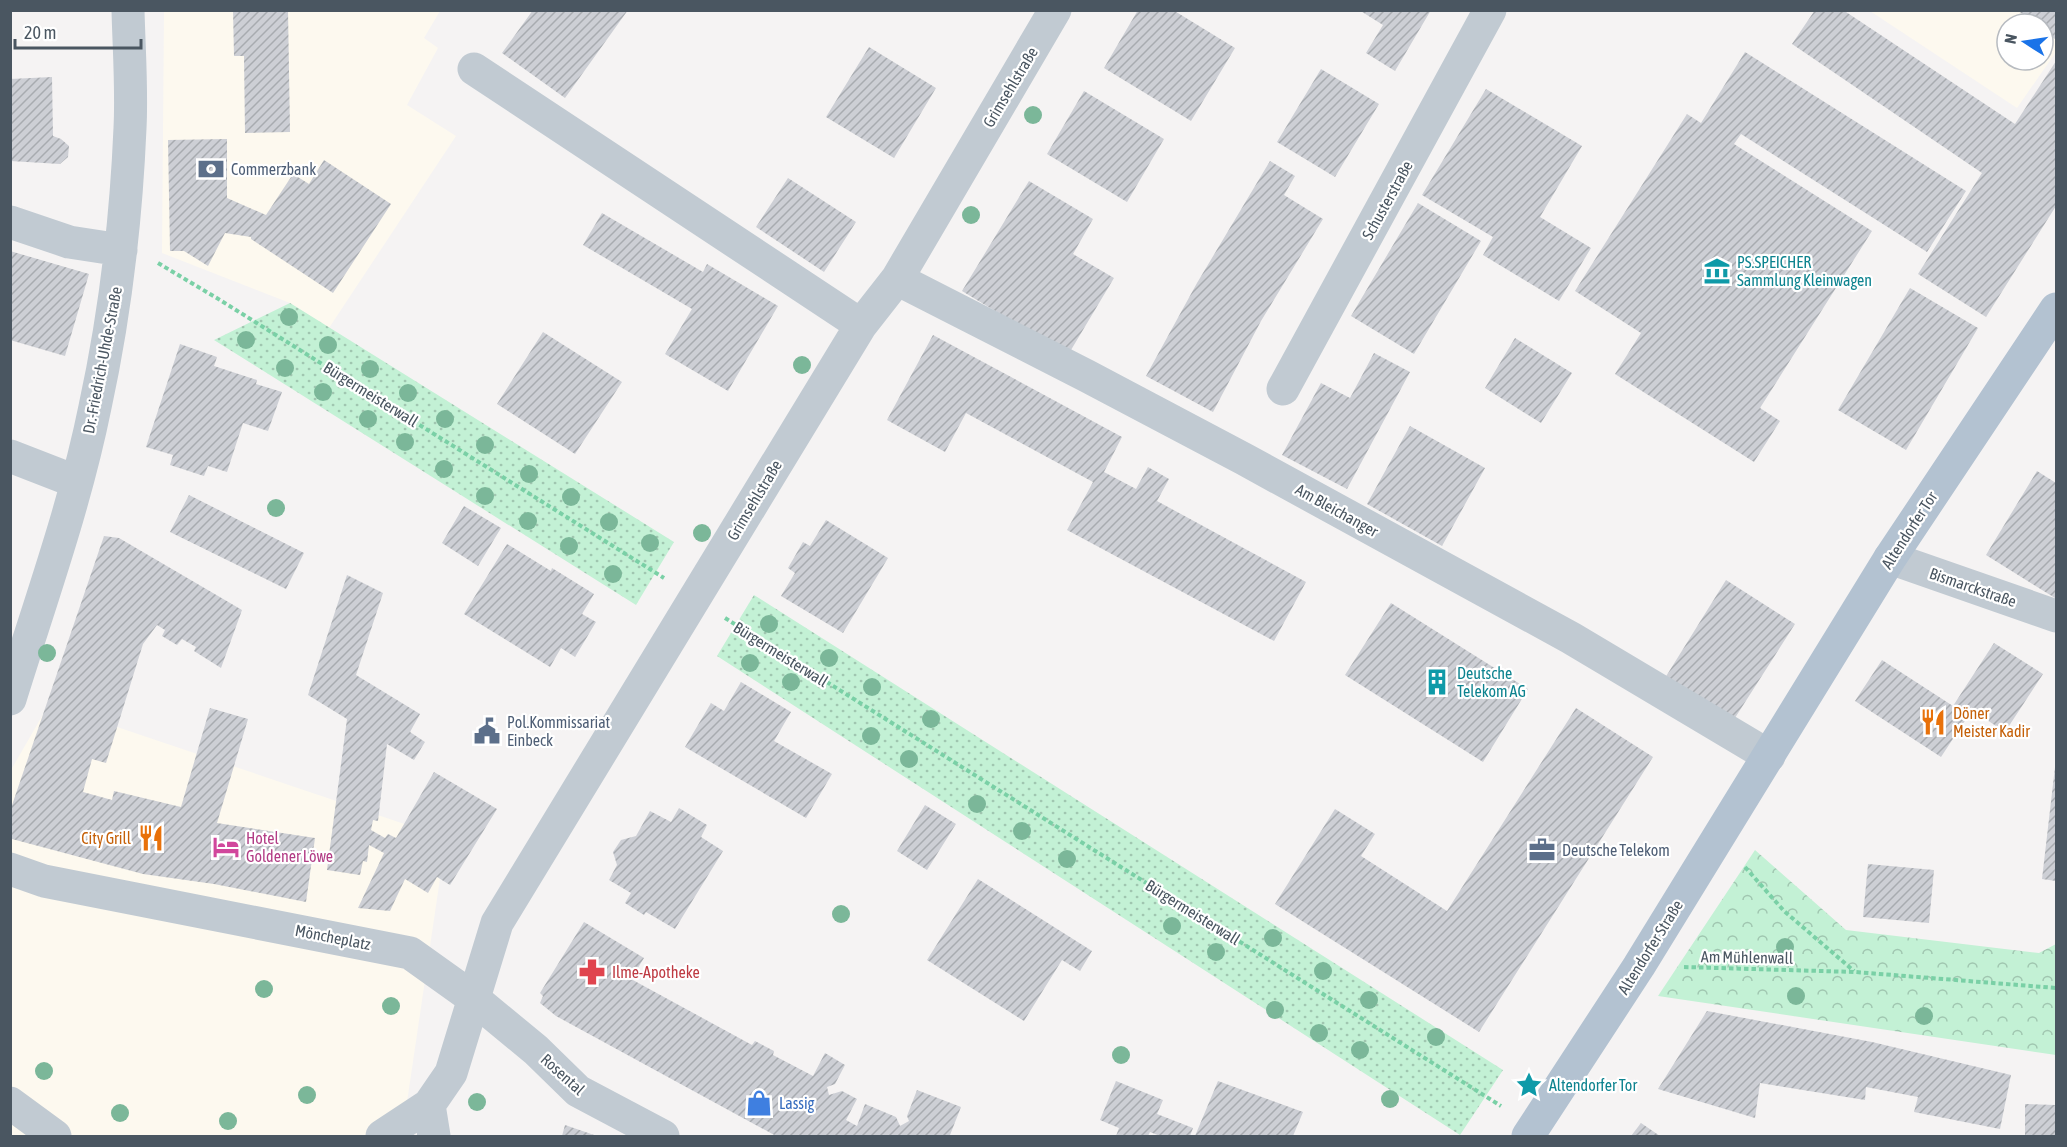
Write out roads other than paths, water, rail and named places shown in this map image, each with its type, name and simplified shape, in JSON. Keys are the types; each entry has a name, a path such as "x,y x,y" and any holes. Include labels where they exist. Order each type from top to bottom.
{"main road":[{"name":"Altendorfer Tor","path":"1769,756 1890,558 2056,309"},
{"name":"Altendorfer Straße","path":"1531,1132 1639,966 1769,756"}],"street":[{"name":"Dr.-Friedrich-Uhde-Straße","path":"10,699 76,482 98,396 121,250 130,127 128,10"},
{"name":"Grimsehlstraße","path":"473,998 497,923 861,325 897,279 1055,10"},
{"name":"Schusterstraße","path":"1284,389 1490,10"},
{"path":"474,69 861,325"},
{"path":"10,222 69,242 121,250"},
{"name":"Am Bleichanger","path":"897,279 1087,376 1274,476 1570,638 1769,756"},
{"path":"10,456 76,482"},
{"name":"Bismarckstraße","path":"1890,558 2056,616"},
{"name":"Möncheplatz","path":"10,869 44,881 410,952 473,998"},
{"path":"382,1137 432,1121 451,1073 473,998"},
{"name":"Rosental","path":"473,998 536,1050 578,1091 663,1137"},
{"path":"10,1103 55,1137"}],"place":[{"name":"Commerzbank","path":"211,169"},
{"name":"PS.SPEICHER Sammlung Kleinwagen","path":"1717,271"},
{"name":"Deutsche Telekom AG","path":"1437,682"},
{"name":"Döner Meister Kadir","path":"1933,722"},
{"name":"Pol.Kommissariat Einbeck","path":"487,731"},
{"name":"City Grill","path":"151,838"},
{"name":"Hotel Goldener Löwe","path":"226,847"},
{"name":"Deutsche Telekom","path":"1542,850"},
{"name":"Ilme-Apotheke","path":"592,972"},
{"name":"Altendorfer Tor","path":"1529,1085"},
{"name":"Lassig","path":"759,1103"}]}
